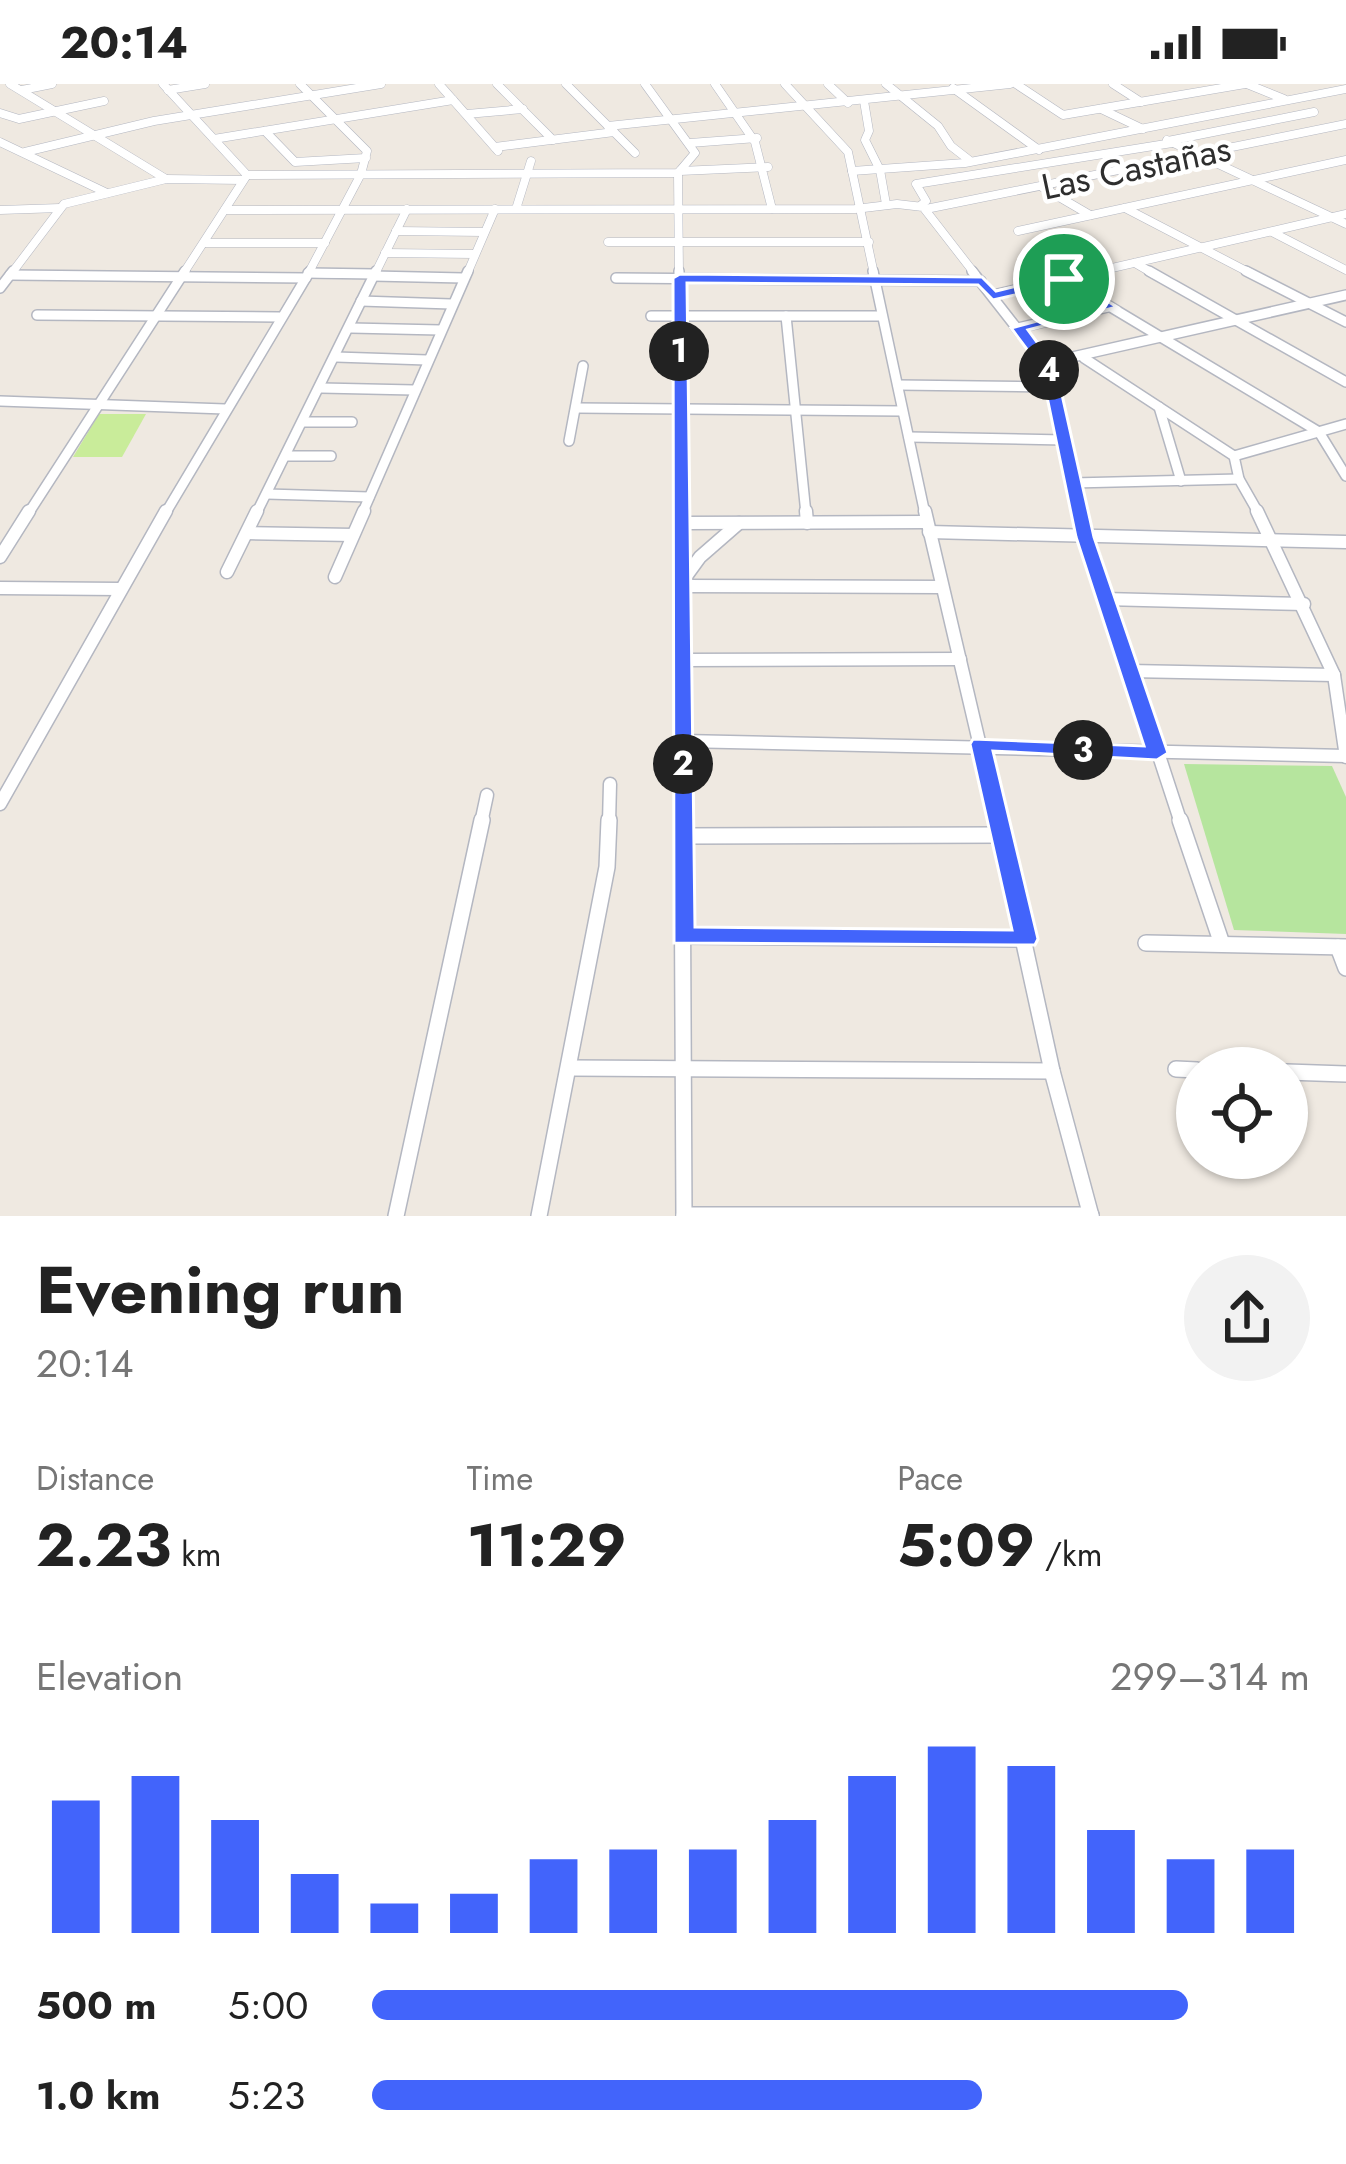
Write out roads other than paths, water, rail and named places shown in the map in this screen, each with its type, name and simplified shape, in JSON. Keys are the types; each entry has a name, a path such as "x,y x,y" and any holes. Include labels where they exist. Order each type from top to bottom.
{"street":[{"path":"10,84 166,179"},
{"path":"21,90 52,84"},
{"path":"166,87 205,84"},
{"path":"0,804 120,589 307,276 361,174 367,152 300,84"},
{"path":"25,152 190,115 381,84"},
{"path":"442,84 498,150 674,118 1013,84 1059,114 1246,84 1345,124"},
{"path":"500,84 553,140"},
{"path":"566,84 635,153"},
{"path":"645,84 674,118 694,157 679,172 684,1215 1091,1215 1052,1071 1026,939 927,527 852,171 844,147 785,84"},
{"path":"715,84 757,138 768,167 772,209"},
{"path":"829,84 848,103"},
{"path":"886,84 938,126 950,146 969,160"},
{"path":"948,84 1059,162"},
{"path":"1113,84 1141,102"},
{"path":"1178,84 1191,93"},
{"path":"166,87 245,177"},
{"path":"852,171 1037,149 1346,89"},
{"path":"214,139 453,100"},
{"path":"0,113 19,119 104,101"},
{"path":"864,101 869,131 865,140 880,170 886,204"},
{"path":"467,114 523,108"},
{"path":"1101,109 1346,224"},
{"path":"1222,944 1085,537 1046,363 923,207 926,200 916,184 1170,142 1314,112"},
{"name":"Las Castañas","path":"225,210 923,207 1345,124"},
{"path":"265,131 295,162 366,158"},
{"path":"689,143 757,138"},
{"path":"0,142 107,193"},
{"path":"1079,158 1106,174"},
{"path":"1018,231 1346,160"},
{"path":"516,209 531,161"},
{"path":"0,210 9,206 60,208 166,179 768,167"},
{"path":"0,557 245,177"},
{"path":"1041,187 1090,215"},
{"path":"0,289 60,208"},
{"path":"1125,208 1346,322"},
{"path":"227,572 406,209"},
{"path":"335,577 495,209"},
{"path":"993,296 1346,214"},
{"path":"396,231 484,232"},
{"path":"1271,231 1346,270"},
{"path":"608,242 869,242"},
{"path":"205,243 325,243"},
{"path":"385,253 474,254"},
{"path":"1135,263 1346,382"},
{"path":"10,275 463,278"},
{"path":"616,278 982,281"},
{"path":"1064,279 1319,432 1346,476"},
{"path":"1046,363 1346,295"},
{"path":"361,302 451,304"},
{"path":"1018,328 1110,307"},
{"path":"37,315 279,317"},
{"path":"651,316 882,316"},
{"path":"786,316 807,523"},
{"path":"351,328 440,330"},
{"path":"336,357 427,360"},
{"path":"683,741 892,740 1157,753 1346,756 1334,675 1274,541 1239,478 1234,455 1084,358"},
{"path":"569,441 583,366"},
{"path":"898,385 1052,387"},
{"path":"321,388 414,390"},
{"path":"0,413 5,401 225,409"},
{"path":"1158,406 1181,481"},
{"path":"577,408 902,411"},
{"path":"303,422 352,422"},
{"path":"1234,455 1346,424"},
{"path":"909,437 1064,440"},
{"path":"286,456 331,456"},
{"path":"1073,483 1239,478"},
{"path":"267,494 369,497"},
{"path":"682,523 1346,542"},
{"path":"684,582 711,546 740,523"},
{"path":"247,533 353,536"},
{"path":"684,582 941,587"},
{"path":"0,588 120,589"},
{"path":"1104,599 1304,604"},
{"path":"683,660 960,659"},
{"path":"1129,671 1334,675"},
{"path":"539,1216 607,867 610,784"},
{"path":"396,1216 487,795"},
{"path":"682,836 1002,835"},
{"path":"683,936 1026,939"},
{"path":"1146,943 1342,947 1346,968"},
{"path":"571,1068 1052,1071"},
{"path":"1308,1073 1346,1074"}]}
